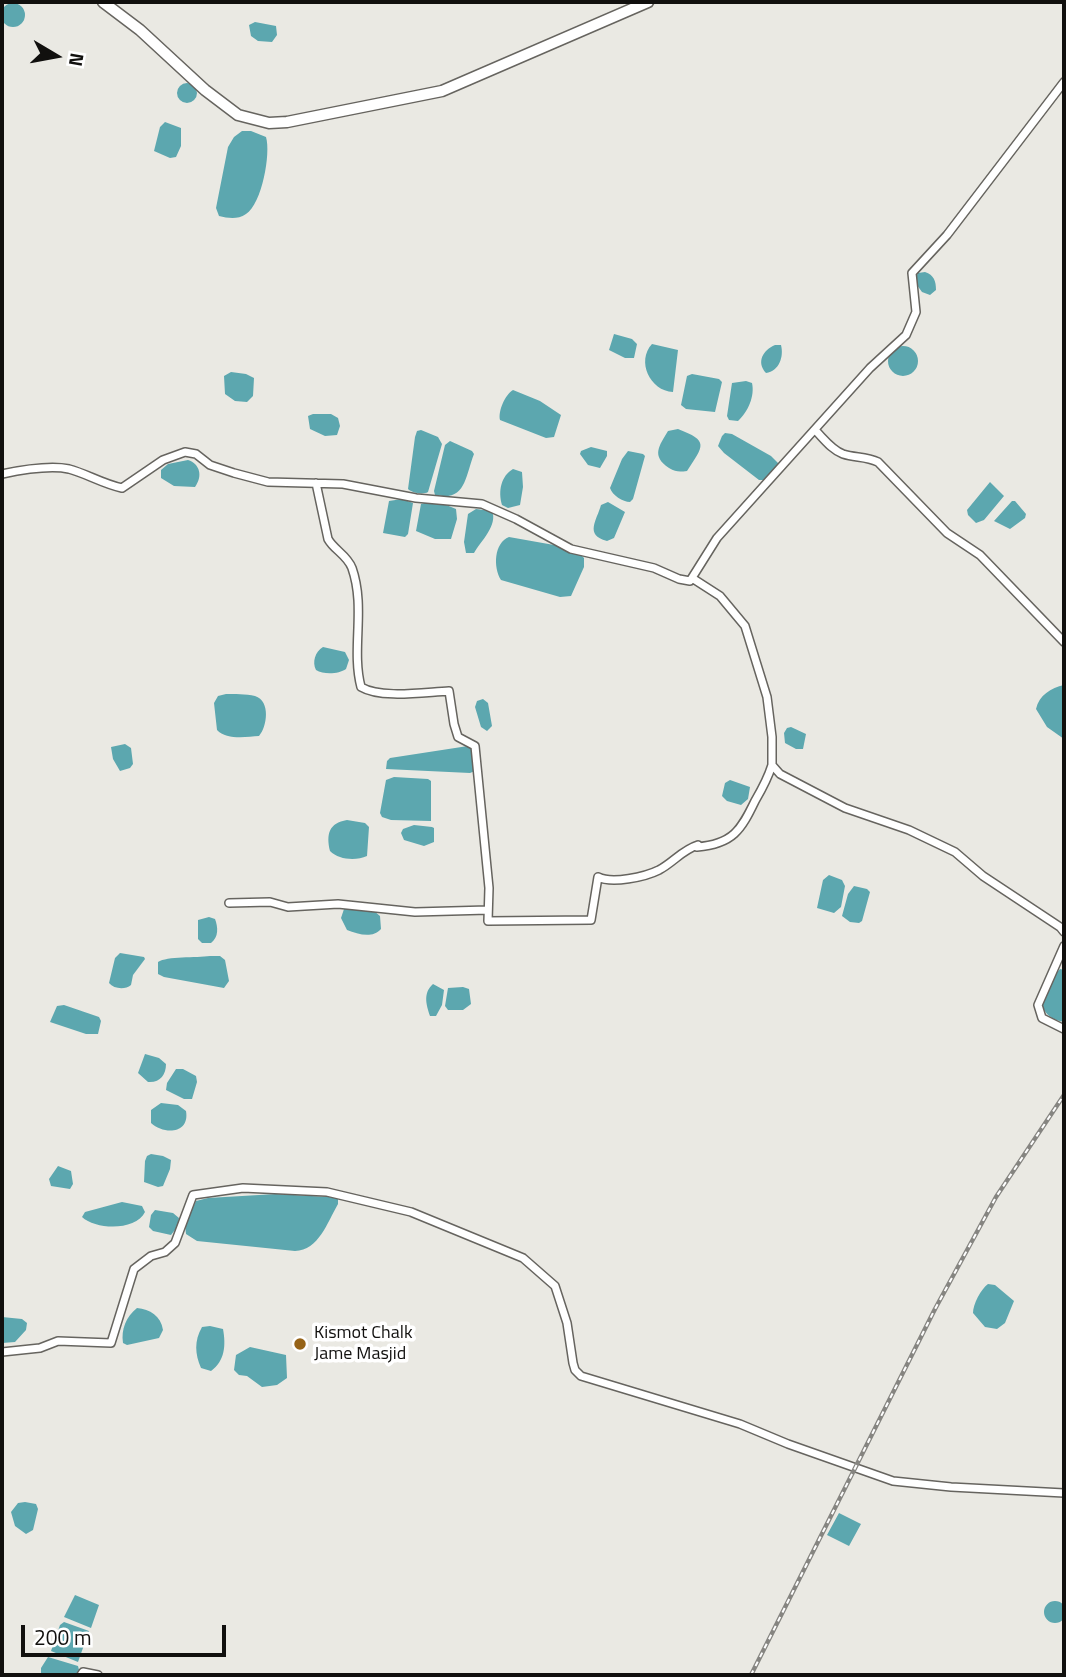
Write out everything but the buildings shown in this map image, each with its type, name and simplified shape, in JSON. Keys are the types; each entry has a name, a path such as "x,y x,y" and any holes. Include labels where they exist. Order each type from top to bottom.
{"main road":[{"path":"103,2 141,30 205,90 238,115 269,123 287,122 442,91 648,2"}],"street":[{"path":"2,474 38,469 69,469 102,484 122,488 163,460 185,452 196,454 210,465 268,482 344,484 416,498 482,504 571,549 654,568 690,581 717,538 870,368 906,335 916,312 912,273 947,235 1064,82"},
{"path":"816,430 834,450 878,462 947,533 979,555 1064,642"},
{"path":"316,483 328,539 351,565 356,584 360,625 358,676 361,687 370,692 449,691 458,737 475,746 489,888 488,921 591,920 598,877 612,882 653,872 688,848 698,845 697,847 706,847 741,830 772,765 767,697 745,626 720,596 692,578"},
{"path":"772,765 780,774 845,807 909,830 955,852 984,876 1064,932"},
{"path":"229,903 270,902 288,907 338,904 415,912 488,910"},
{"path":"1064,946 1038,1005 1042,1018 1064,1029"},
{"path":"2,1352 40,1348 58,1341 111,1342 134,1269 151,1256 165,1252 176,1243 193,1195 243,1188 327,1192 411,1212 523,1258 555,1286 567,1324 575,1370 581,1376 740,1423 797,1448 893,1480 951,1487 1064,1493"},
{"path":"81,1675 83,1672 98,1675"}],"water":[{"path":"13,3 24,10 25,15 18,26 13,27 2,20 1,15 8,4"},
{"path":"255,22 276,26 277,35 272,42 258,41 251,36 249,25"},
{"path":"183,83 191,83 197,93 191,103 183,103 177,97 177,89"},
{"path":"165,122 181,128 181,146 176,157 170,158 154,151 160,127"},
{"path":"242,131 251,131 266,137 264,178 257,200 246,214 236,218 219,216 216,208 228,147"},
{"path":"925,272 936,284 936,290 930,295 922,292 914,281 918,273"},
{"path":"614,334 632,339 637,344 634,358 625,358 609,350"},
{"path":"652,344 678,350 673,392 658,386 648,374 645,359"},
{"path":"775,345 781,345 781,359 774,369 766,373 762,357"},
{"path":"903,346 914,350 918,361 914,372 903,376 892,372 888,361 892,350"},
{"path":"231,372 254,378 253,396 247,402 235,401 225,394 224,376"},
{"path":"692,374 719,379 722,382 715,412 686,409 681,405 687,376"},
{"path":"732,383 752,383 750,404 738,421 729,420 727,416"},
{"path":"513,390 540,401 561,415 554,437 546,438 500,420 503,404"},
{"path":"331,414 338,418 340,426 337,435 325,436 310,429 308,416"},
{"path":"678,429 695,437 701,445 687,471 669,468 658,455 668,431"},
{"path":"417,431 438,437 442,444 428,492 421,493 408,489 415,437"},
{"path":"725,433 732,434 771,456 779,464 765,480 759,480 718,446"},
{"path":"450,441 474,454 459,491 453,495 435,495 445,445"},
{"path":"591,447 607,451 600,468 588,465 580,454"},
{"path":"628,451 645,456 630,502 618,498 610,488"},
{"path":"188,460 195,464 199,471 195,487 174,486 161,478 161,470 168,464"},
{"path":"513,469 522,472 523,487 520,505 508,508 502,505 500,494 503,480"},
{"path":"990,482 1004,496 984,520 976,523 967,510"},
{"path":"402,499 413,503 408,534 405,537 383,533 389,501"},
{"path":"1012,501 1026,514 1025,518 1010,529 994,521"},
{"path":"439,502 456,509 457,519 451,539 435,539 416,531 421,504"},
{"path":"608,502 625,512 614,538 607,541 596,535 594,526 601,505"},
{"path":"476,509 492,511 493,522 474,553 466,553 464,542 468,514"},
{"path":"509,537 554,545 582,556 584,567 571,596 560,597 501,580 496,556 500,544"},
{"path":"323,647 345,652 349,660 346,669 331,673 316,670 315,657"},
{"path":"1064,685 1064,739 1047,727 1036,709 1046,693"},
{"path":"218,696 255,696 264,703 265,721 259,736 231,737 217,730 214,703"},
{"path":"483,699 488,703 492,726 487,731 481,727 475,707 477,701"},
{"path":"791,727 806,734 803,749 796,749 785,743 784,733"},
{"path":"125,744 131,748 133,764 120,771 113,759 111,747"},
{"path":"468,746 472,749 475,771 470,773 386,769 390,758"},
{"path":"394,777 431,781 431,821 391,820 382,817 380,813 386,780"},
{"path":"730,780 750,787 748,799 741,805 727,801 722,796 725,783"},
{"path":"341,821 365,823 369,827 367,856 348,859 330,851 330,830"},
{"path":"414,825 434,828 434,842 424,846 404,840 401,833 403,829"},
{"path":"829,875 842,880 845,886 841,907 834,913 817,908 823,880"},
{"path":"854,886 870,892 862,921 859,923 850,922 842,916 848,894"},
{"path":"344,909 374,911 380,916 381,929 369,935 347,930 341,918"},
{"path":"209,917 215,919 217,935 211,943 202,943 198,939 198,920"},
{"path":"120,953 145,959 133,975 129,987 114,987 109,983 115,958"},
{"path":"220,956 225,960 229,981 224,988 158,974 158,962 162,960"},
{"path":"1060,969 1064,970 1064,1022 1053,1018 1043,1007 1045,992"},
{"path":"433,984 444,990 442,1005 436,1016 430,1016 427,995"},
{"path":"448,988 469,989 471,1004 463,1010 448,1010 445,1006"},
{"path":"64,1005 99,1017 101,1021 98,1034 86,1034 50,1022 57,1006"},
{"path":"145,1054 159,1058 166,1064 165,1072 159,1080 148,1082 138,1073"},
{"path":"176,1069 183,1069 196,1076 192,1099 184,1099 166,1090 167,1083"},
{"path":"161,1103 178,1105 186,1111 186,1119 180,1128 169,1131 151,1123 151,1110"},
{"path":"151,1154 171,1160 163,1186 144,1182 145,1161"},
{"path":"58,1166 71,1171 73,1184 70,1189 51,1186 49,1179"},
{"path":"276,1194 329,1197 338,1199 338,1204 316,1241 295,1251 197,1241 186,1234 185,1225 196,1201"},
{"path":"122,1202 142,1206 145,1212 133,1223 115,1226 96,1224 82,1217 85,1212"},
{"path":"155,1210 173,1213 179,1218 178,1226 171,1235 153,1231 149,1227 151,1215"},
{"path":"988,1284 995,1285 1014,1301 1005,1323 997,1329 985,1327 973,1313 978,1297"},
{"path":"137,1308 154,1314 163,1330 159,1338 127,1345 123,1343 124,1328 127,1319"},
{"path":"2,1317 22,1319 27,1323 26,1330 15,1342 2,1343"},
{"path":"202,1327 223,1329 224,1341 222,1358 211,1371 201,1368 196,1348"},
{"path":"250,1347 286,1355 287,1378 277,1385 262,1387 247,1376 239,1375 234,1370 236,1355"},
{"path":"18,1503 36,1504 38,1509 33,1530 26,1534 15,1526 11,1512"},
{"path":"839,1513 861,1524 849,1546 827,1535"},
{"path":"75,1595 99,1605 91,1628 64,1617"},
{"path":"1055,1601 1063,1604 1066,1612 1063,1620 1055,1623 1047,1620 1044,1612 1047,1604"},
{"path":"64,1622 89,1631 78,1662 51,1651 60,1625"},
{"path":"48,1657 78,1666 77,1675 41,1675 41,1668"}],"railway":[{"path":"751,1675 935,1309 996,1197 1064,1095"}],"place":[{"name":"Kismot Chalk Jame Masjid","path":"300,1344"}]}
